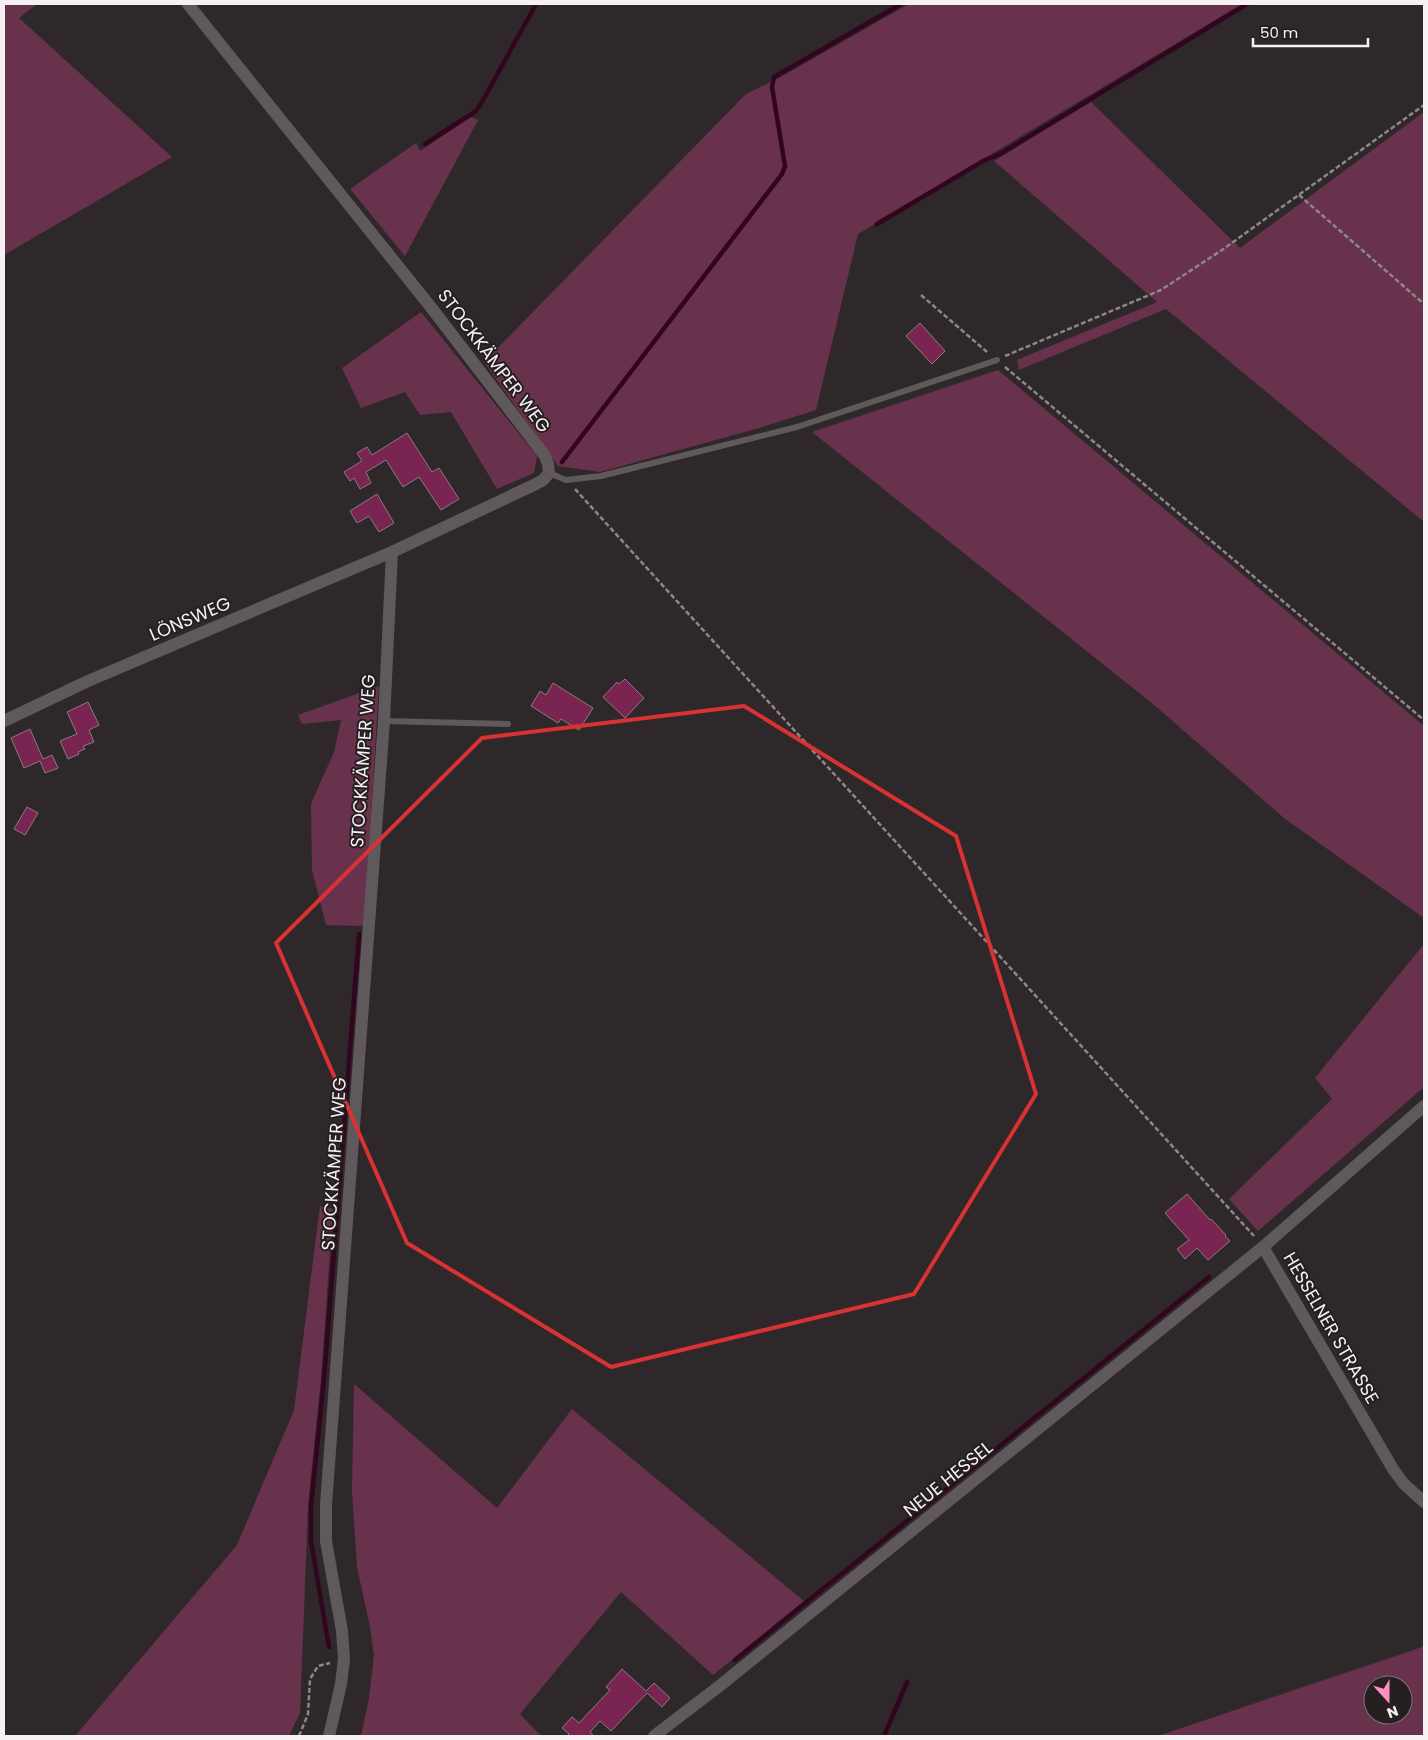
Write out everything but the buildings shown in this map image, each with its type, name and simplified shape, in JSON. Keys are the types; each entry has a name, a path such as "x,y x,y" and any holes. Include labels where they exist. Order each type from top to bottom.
{"street":[{"name":"STOCKKÄMPER WEG","path":"188,4 430,306 545,456 549,473"},
{"path":"392,552 536,484 549,473"},
{"name":"STOCKKÄMPER WEG","path":"329,1736 341,1684 344,1659 342,1631 326,1541 326,1505 384,721 392,552"},
{"name":"LÖNSWEG","path":"4,721 88,681 392,552"},
{"name":"HESSELNER STRASSE","path":"1424,1106 1263,1247 1393,1469 1404,1484 1424,1502"},
{"name":"NEUE HESSEL","path":"654,1736 722,1684 1263,1247"}],"lane":[{"path":"549,473 566,480 601,476 797,426 997,360"},
{"path":"384,721 508,724"}],"path":[{"path":"997,360 1161,290 1222,250 1424,105"},
{"path":"1299,195 1424,304"},
{"path":"922,295 1424,720"},
{"path":"566,480 1263,1247"},
{"path":"299,1736 308,1714 310,1679 318,1666 344,1659"}],"highlighted area":[{"path":"744,706 956,836 1036,1094 914,1294 611,1367 407,1243 276,943 482,738"}],"shaded area":[{"path":"4,4 37,4 19,18 172,157 4,255"},
{"path":"909,4 1242,4 858,234 816,410 759,428 600,472 558,466 484,362 746,94 779,78"},
{"path":"1091,102 1240,248 1424,112 1424,522 1166,309 1019,370 1017,360 1157,302 994,161"},
{"path":"471,117 478,120 405,256 350,189 416,143 420,151"},
{"path":"421,312 537,456 534,473 497,489 451,412 420,415 405,392 361,408 342,368"},
{"path":"998,370 1424,726 1424,918 1284,818 1153,704 812,432"},
{"path":"379,686 364,926 326,925 312,870 311,804 334,752 341,720 302,724 298,715"},
{"path":"1424,944 1424,1087 1258,1231 1229,1199 1332,1099 1315,1078"},
{"path":"320,1206 333,1209 321,1379 308,1505 300,1713 289,1736 75,1736 237,1545 294,1410"},
{"path":"354,1384 497,1508 572,1409 804,1601 713,1675 621,1592 520,1714 541,1736 361,1736 369,1698 374,1655 357,1567 352,1491"},
{"path":"1424,1645 1424,1736 1158,1736 1422,1647"}],"waterway":[{"path":"425,144 476,111 536,4"},
{"path":"562,462 782,174 785,166 772,87 774,77 901,4"},
{"path":"877,224 985,160 1000,154 1247,4"},
{"path":"329,1647 311,1541 311,1507 324,1379 359,934"},
{"path":"735,1660 1209,1277"},
{"path":"884,1736 907,1682"}]}
